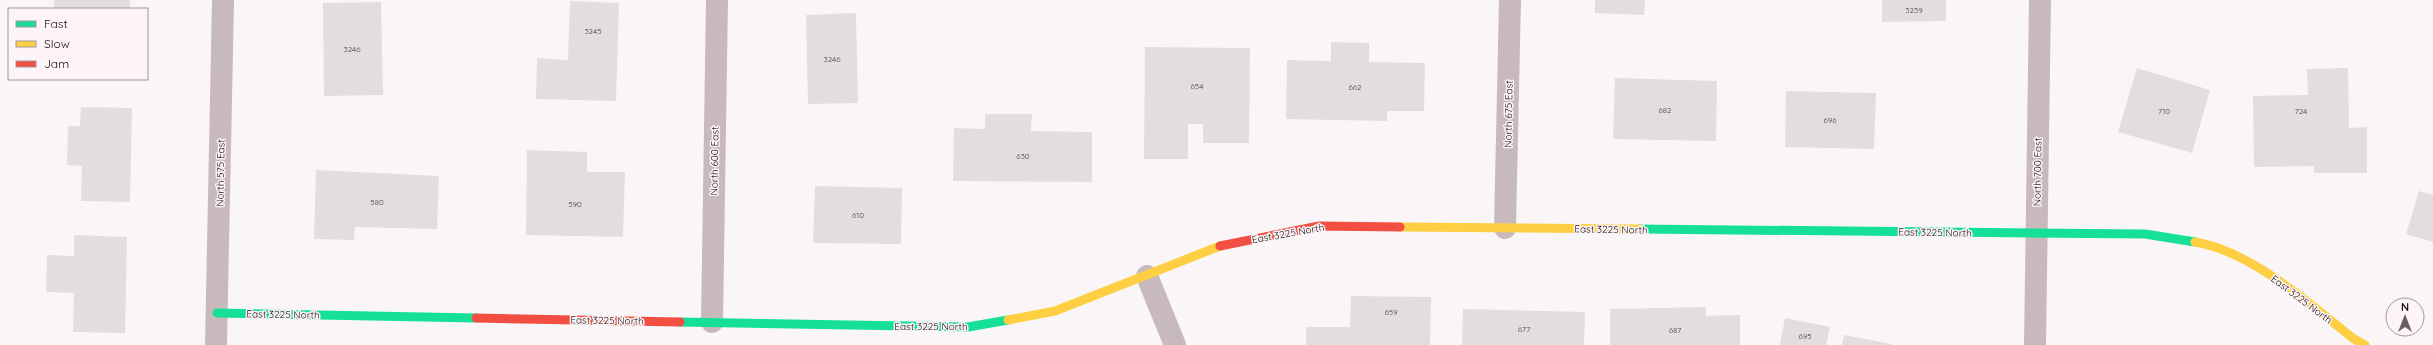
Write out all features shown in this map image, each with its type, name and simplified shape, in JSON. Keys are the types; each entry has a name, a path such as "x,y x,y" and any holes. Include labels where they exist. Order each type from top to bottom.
{"street":[{"name":"North 575 East","path":"216,345 223,0"},
{"name":"North 600 East","path":"712,322 717,0"},
{"name":"North 675 East","path":"1505,228 1510,0"},
{"name":"North 700 East","path":"2035,345 2040,0"},
{"name":"East 3225 North","path":"217,313 968,327 1055,311 1226,244 1319,226 2036,232 2145,234 2213,245 2280,280 2354,339 2365,345"},
{"path":"1147,276 1175,345"}],"building":[{"path":"54,0 130,0 130,8 54,8"},
{"path":"1595,0 1645,0 1644,15 1595,13"},
{"path":"1882,0 1946,0 1946,21 1882,22"},
{"path":"570,1 619,3 616,101 536,99 537,58 568,60"},
{"path":"381,2 383,95 324,96 323,3"},
{"path":"856,13 858,103 808,104 806,15"},
{"path":"1331,42 1369,43 1369,62 1425,63 1424,111 1387,111 1387,121 1286,119 1287,60 1331,61"},
{"path":"1145,47 1250,48 1249,143 1203,143 1203,124 1188,124 1188,159 1144,159"},
{"path":"2137,68 2210,90 2192,153 2118,132"},
{"path":"2348,68 2349,128 2367,127 2367,173 2314,173 2314,166 2254,167 2253,96 2308,95 2307,69"},
{"path":"1615,78 1717,81 1716,141 1613,139"},
{"path":"1786,91 1876,93 1874,149 1785,147"},
{"path":"81,107 132,108 130,202 81,201 82,166 67,165 68,126 80,126"},
{"path":"985,114 1032,114 1031,131 1092,132 1092,182 953,181 954,128 985,129"},
{"path":"527,150 587,152 587,172 625,172 623,237 526,235"},
{"path":"316,170 439,176 437,229 355,227 354,240 314,239"},
{"path":"815,186 902,188 901,244 813,243"},
{"path":"2419,191 2433,195 2433,242 2406,234"},
{"path":"74,235 127,237 125,333 73,332 74,293 46,292 47,255 74,256"},
{"path":"1351,296 1431,297 1430,345 1306,345 1306,327 1350,327"},
{"path":"1706,307 1706,316 1740,315 1740,345 1610,345 1610,309"},
{"path":"1463,309 1585,312 1584,345 1462,345"},
{"path":"1785,318 1830,327 1826,345 1780,345"},
{"path":"1844,335 1892,344 1892,345 1842,345"}],"traffic: fast":[{"path":"1639,229 2145,234 2195,242"},
{"path":"217,313 476,318"},
{"path":"680,322 968,327 1008,320"}],"traffic: slow":[{"path":"1400,227 1639,229"},
{"path":"2195,242 2216,247 2258,267 2299,295 2354,339 2365,345"},
{"path":"1008,320 1055,311 1220,246"}],"traffic: jam":[{"path":"1220,246 1319,226 1400,227"},
{"path":"476,318 680,322"}]}
